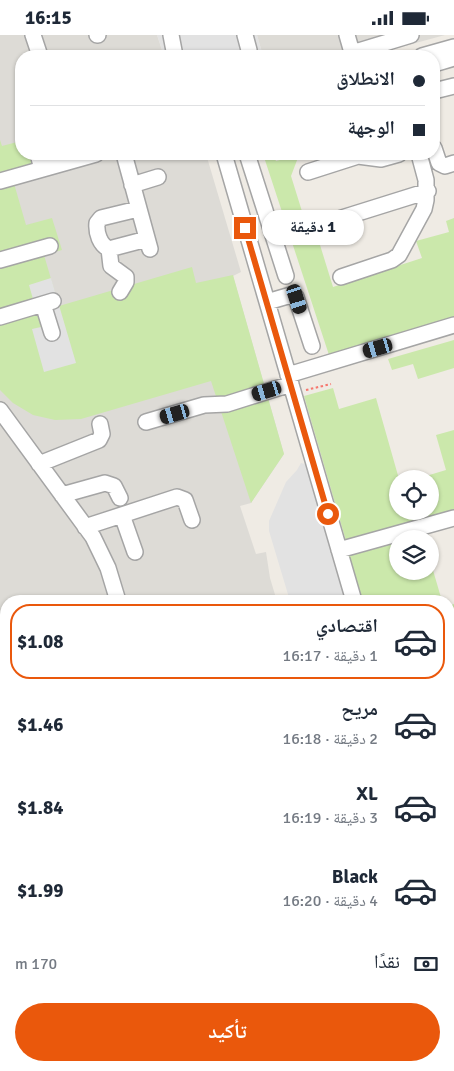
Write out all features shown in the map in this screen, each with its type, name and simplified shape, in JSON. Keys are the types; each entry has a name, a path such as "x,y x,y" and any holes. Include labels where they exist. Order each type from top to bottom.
{"lane":[{"path":"33,35 38,50"},
{"path":"171,35 175,50"},
{"path":"245,35 250,50"},
{"path":"347,35 352,50"},
{"path":"368,50 411,35"},
{"path":"440,51 454,47"},
{"path":"440,62 454,58"},
{"path":"440,90 454,86"},
{"path":"40,160 42,169"},
{"path":"0,181 42,169 64,160"},
{"path":"126,160 148,244 109,249 101,243 96,226 98,220 138,209"},
{"path":"226,160 352,595"},
{"path":"249,160 286,276"},
{"path":"308,172 346,160"},
{"path":"342,277 392,260 399,255 424,209 428,191 421,160"},
{"path":"437,160 442,165 454,163"},
{"path":"132,185 158,177"},
{"path":"329,222 428,191"},
{"path":"0,261 50,246"},
{"path":"109,249 111,266 126,277 126,282 120,292"},
{"path":"267,302 291,295 295,296 312,346"},
{"path":"0,317 48,302 52,333"},
{"path":"146,422 204,405 227,404 291,384 454,325"},
{"path":"0,410 93,537 104,557 116,595"},
{"path":"39,464 99,441 102,434 100,425"},
{"path":"62,495 109,483 114,486 120,498"},
{"path":"85,527 177,497 185,500 192,520"},
{"path":"122,515 135,552"},
{"path":"339,550 454,518"}],"path":[{"path":"291,384 331,384"}],"shaded area":[{"path":"0,35 157,35 162,50 15,50 15,160 208,160 241,272 233,276 284,454 251,503 240,506 256,554 266,552 275,595 0,595"},
{"path":"157,35 257,35 261,50 162,50"},
{"path":"257,35 445,35 390,50 261,50"},
{"path":"51,278 76,363 44,372 32,329 41,327 29,285"},
{"path":"301,463 312,466 349,595 288,595 269,531 269,521 286,482"}],"green space":[{"path":"0,140 2,146 15,143 15,160 81,160 13,180 26,225 52,218 62,250 44,255 59,306 192,267 196,283 233,275 284,454 251,503 211,381 81,419 55,420 33,415 13,403 0,390"},
{"path":"265,160 297,160 291,176 305,221 312,219 333,287 422,258 416,241 449,232 446,221 454,218 454,317 329,355"},
{"path":"454,340 454,368 418,379 413,364 392,370 388,359"},
{"path":"333,388 339,409 376,398 396,470 389,470 389,520 433,520 346,541 304,396"},
{"path":"454,430 454,515 439,519 439,472 446,470 436,435"},
{"path":"389,543 389,580 436,580 440,595 356,595 345,557"}],"route":[{"path":"245,228 328,514"}]}
